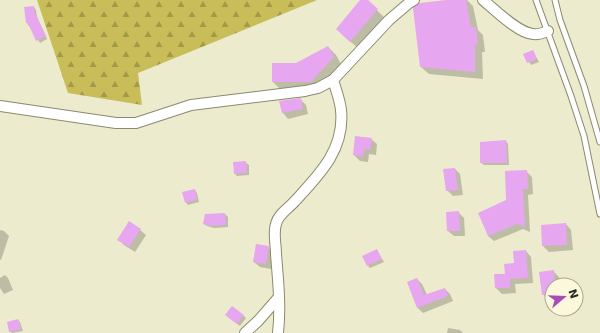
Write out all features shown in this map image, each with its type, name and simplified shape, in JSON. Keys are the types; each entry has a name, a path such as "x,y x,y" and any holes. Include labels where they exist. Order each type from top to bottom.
{"street":[{"path":"0,106 116,123 136,123 191,105 305,91 318,88 334,80 389,20 414,0"},
{"path":"483,0 524,31 532,34 548,32"},
{"path":"278,333 279,297 275,235 276,223 282,213 294,202 330,161 338,144 341,129 341,109 334,80"},
{"path":"245,333 258,321 279,297"}],"lane":[{"path":"536,0 572,96 584,136 600,214"},
{"path":"556,0 560,20 584,86 600,142"}],"green space":[{"path":"37,0 317,0 138,73 142,105 68,93"}],"building":[{"path":"360,0 368,0 378,9 350,42 336,29"},
{"path":"446,0 466,0 471,27 476,27 478,44 475,45 475,72 420,67 413,8 420,3"},
{"path":"34,6 35,13 46,36 36,41 28,23 26,23 24,7"},
{"path":"328,46 334,57 311,82 272,82 272,63 296,63"},
{"path":"533,50 537,59 527,63 523,54"},
{"path":"301,98 303,109 282,113 279,101"},
{"path":"355,136 372,138 370,150 364,149 363,157 353,155"},
{"path":"506,140 507,163 480,163 480,142"},
{"path":"246,161 247,173 234,174 233,162"},
{"path":"455,168 458,190 446,191 443,169"},
{"path":"527,170 528,189 523,189 525,227 517,224 488,236 478,213 506,200 505,171"},
{"path":"195,189 197,200 185,203 182,192"},
{"path":"459,211 460,231 447,231 446,212"},
{"path":"225,213 226,225 211,226 203,224 205,214"},
{"path":"129,221 141,229 129,247 117,240"},
{"path":"566,223 567,245 542,246 541,225"},
{"path":"256,244 269,246 266,264 253,262"},
{"path":"377,249 382,259 367,266 362,256"},
{"path":"526,250 528,278 510,279 510,288 495,288 494,274 505,274 504,264 514,263 513,251"},
{"path":"554,270 554,277 544,277 544,295 542,295 539,272"},
{"path":"417,278 424,295 445,288 448,296 417,308 407,282"},
{"path":"232,306 244,315 237,324 225,315"},
{"path":"18,319 21,329 9,332 7,322"}]}
